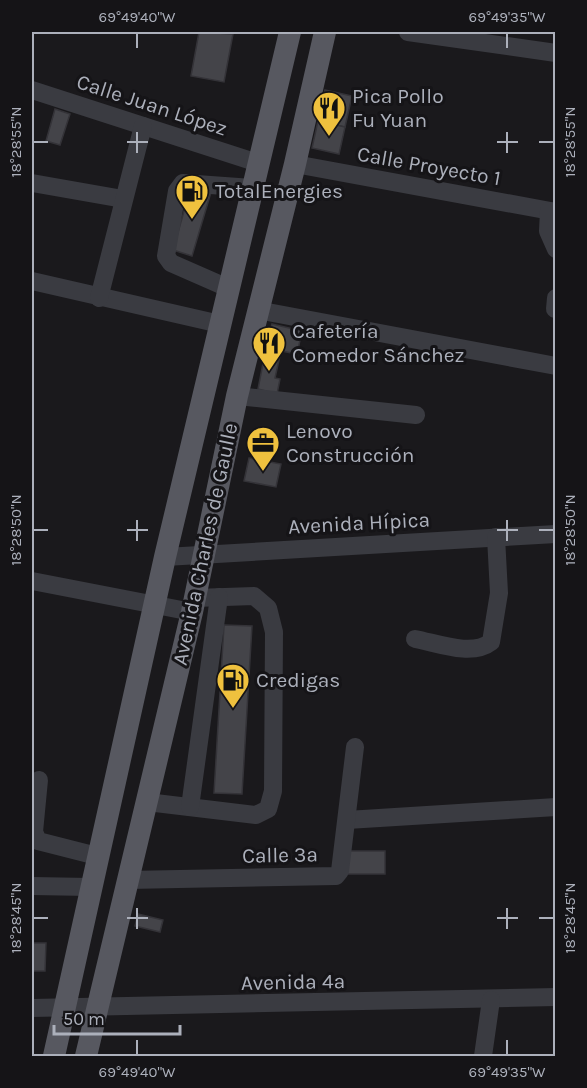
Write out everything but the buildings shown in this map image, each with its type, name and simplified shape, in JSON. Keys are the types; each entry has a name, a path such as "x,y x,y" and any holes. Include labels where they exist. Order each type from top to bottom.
{"main road":[{"name":"Avenida Charles de Gaulle","path":"54,1056 165,557 290,32"},
{"name":"Avenida Charles de Gaulle","path":"86,1056 194,605 257,310 295,164 325,32"}],"street":[{"path":"408,32 555,53"},
{"name":"Calle Juan López","path":"32,90 258,163"},
{"path":"99,298 143,126"},
{"name":"Calle Proyecto 1","path":"295,164 552,211"},
{"path":"32,183 123,199"},
{"path":"228,288 171,263 166,256 177,191 183,183 252,188"},
{"path":"552,211 548,231 555,249"},
{"path":"32,281 220,324"},
{"path":"257,310 555,366"},
{"path":"237,396 417,415"},
{"name":"Avenida Hípica","path":"165,557 555,534"},
{"path":"415,639 471,650 483,649 491,642 499,593 496,537"},
{"path":"32,581 154,605 194,605 219,597 254,596 268,608 274,632 273,791 268,809 256,815 147,802"},
{"path":"190,807 219,597"},
{"name":"Calle 3a","path":"128,880 336,876 340,871 355,747"},
{"path":"39,780 34,832 38,841 97,856"},
{"path":"347,820 555,807"},
{"path":"32,886 90,887"},
{"name":"Avenida 4a","path":"32,1008 555,997"},
{"path":"483,1056 491,1000"}],"place":[{"name":"Pica Pollo Fu Yuan","path":"329,137"},
{"name":"TotalEnergies","path":"192,220"},
{"name":"Cafetería Comedor Sánchez","path":"269,372"},
{"name":"Lenovo Construcción","path":"263,472"},
{"name":"Credigas","path":"233,709"}]}
